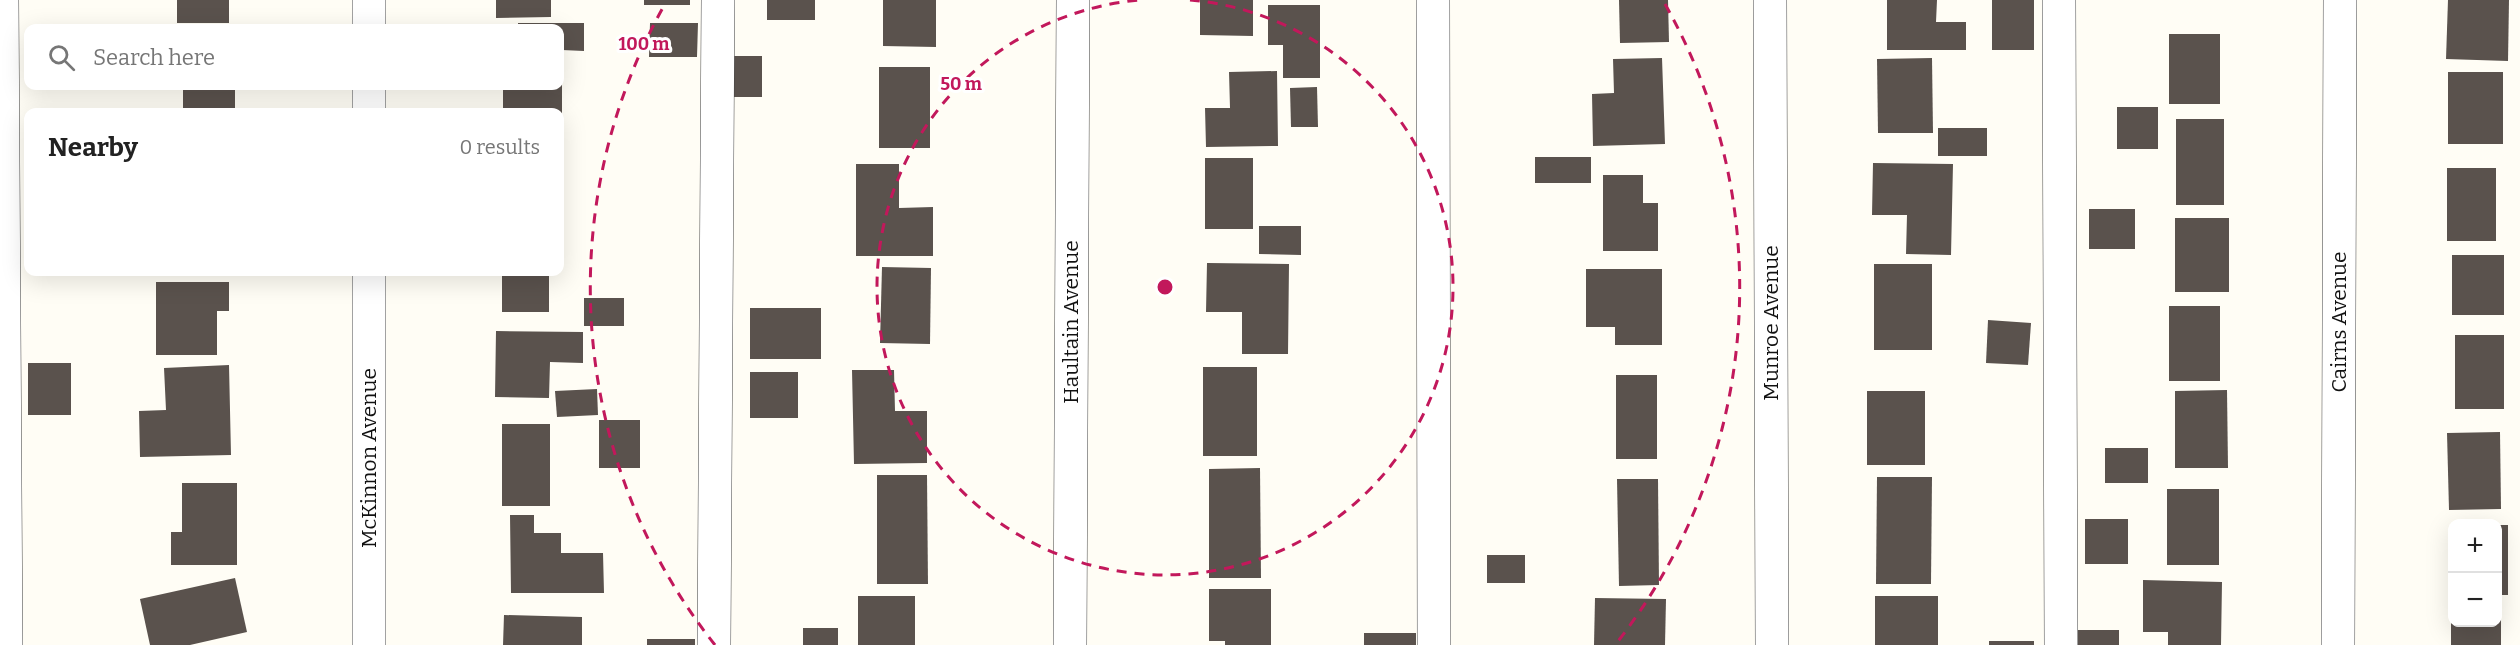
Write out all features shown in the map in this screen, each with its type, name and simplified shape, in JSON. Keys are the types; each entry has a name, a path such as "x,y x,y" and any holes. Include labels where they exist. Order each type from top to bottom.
{"street":[{"path":"2,0 6,645"},
{"path":"369,0 369,24"},
{"path":"714,645 718,0"},
{"name":"Haultain Avenue","path":"1070,645 1073,0"},
{"path":"1433,0 1434,645"},
{"name":"Munroe Avenue","path":"1770,0 1773,645"},
{"path":"2059,0 2061,645"},
{"name":"Cairns Avenue","path":"2338,645 2340,0"},
{"path":"369,90 369,108"},
{"name":"McKinnon Avenue","path":"369,276 369,645"}],"building":[{"path":"177,0 229,0 229,23 177,23"},
{"path":"496,0 551,0 551,17 496,18"},
{"path":"644,0 690,0 690,5 644,5"},
{"path":"767,0 815,0 815,20 767,20"},
{"path":"883,0 936,0 936,47 883,46"},
{"path":"1200,0 1253,0 1253,36 1200,35"},
{"path":"1619,0 1668,0 1669,42 1620,43"},
{"path":"1887,0 1937,0 1936,22 1966,22 1966,50 1887,50"},
{"path":"1992,0 2034,0 2034,50 1992,50"},
{"path":"2448,0 2509,0 2508,61 2446,59"},
{"path":"1268,5 1320,5 1320,78 1283,78 1283,45 1268,45"},
{"path":"584,23 584,51 564,50 564,24 518,24"},
{"path":"650,23 698,23 697,57 649,57"},
{"path":"2169,34 2220,34 2220,104 2169,104"},
{"path":"730,56 762,56 762,97 730,97"},
{"path":"1662,58 1665,144 1593,146 1592,94 1614,93 1613,59"},
{"path":"1932,58 1933,133 1878,133 1877,59"},
{"path":"879,67 930,67 930,148 879,148"},
{"path":"1277,71 1278,146 1206,147 1205,108 1230,108 1229,72"},
{"path":"2448,72 2503,72 2503,144 2448,144"},
{"path":"1317,87 1318,127 1291,127 1290,88"},
{"path":"183,90 235,90 235,108 183,108"},
{"path":"503,90 562,90 562,108 503,108"},
{"path":"2117,107 2158,107 2158,149 2117,149"},
{"path":"2176,119 2224,119 2224,205 2176,205"},
{"path":"1938,128 1987,128 1987,156 1938,156"},
{"path":"1535,157 1591,157 1591,183 1535,183"},
{"path":"1205,158 1253,158 1253,229 1205,229"},
{"path":"1873,163 1953,164 1951,255 1906,254 1907,215 1872,215"},
{"path":"856,164 899,164 899,208 933,207 933,256 856,256"},
{"path":"2447,168 2496,168 2496,241 2447,241"},
{"path":"1603,175 1643,175 1643,203 1658,203 1658,251 1603,251"},
{"path":"2089,209 2135,209 2135,249 2089,249"},
{"path":"2175,218 2229,218 2229,292 2175,292"},
{"path":"1259,226 1301,226 1301,255 1259,254"},
{"path":"2452,255 2504,255 2504,315 2452,315"},
{"path":"1207,263 1289,264 1288,354 1242,354 1242,312 1206,312"},
{"path":"1874,264 1932,264 1932,350 1874,350"},
{"path":"882,267 931,268 930,344 880,343"},
{"path":"1586,269 1662,269 1662,345 1615,345 1615,327 1586,327"},
{"path":"502,276 549,276 549,312 502,312"},
{"path":"156,282 229,282 229,311 217,311 217,355 156,355"},
{"path":"584,298 624,298 624,326 584,326"},
{"path":"2169,306 2220,306 2220,381 2169,381"},
{"path":"750,308 821,308 821,359 750,359"},
{"path":"1988,320 2031,323 2028,365 1986,363"},
{"path":"496,331 583,332 583,363 550,362 549,398 495,397"},
{"path":"2455,335 2504,335 2504,409 2455,409"},
{"path":"28,363 71,363 71,415 28,415"},
{"path":"229,365 231,455 140,457 139,411 166,410 164,368"},
{"path":"1203,367 1257,367 1257,456 1203,456"},
{"path":"852,370 894,370 895,411 927,411 927,463 854,464"},
{"path":"750,372 798,372 798,418 750,418"},
{"path":"1616,375 1657,375 1657,459 1616,459"},
{"path":"597,389 598,415 557,417 555,391"},
{"path":"2227,390 2228,468 2175,468 2175,391"},
{"path":"1867,391 1925,391 1925,465 1867,465"},
{"path":"599,420 640,420 640,468 599,468"},
{"path":"502,424 550,424 550,506 502,506"},
{"path":"2500,432 2501,509 2449,510 2447,433"},
{"path":"2105,448 2148,448 2148,483 2105,483"},
{"path":"1260,468 1261,578 1209,578 1209,469"},
{"path":"877,475 927,475 928,584 877,584"},
{"path":"1877,477 1932,477 1931,584 1876,584"},
{"path":"1617,479 1658,479 1659,585 1619,586"},
{"path":"182,483 237,483 237,565 171,565 171,532 182,532"},
{"path":"2167,489 2219,489 2219,565 2167,565"},
{"path":"510,515 534,515 534,533 561,533 561,553 603,553 604,593 511,593"},
{"path":"2085,519 2128,519 2128,564 2085,564"},
{"path":"2502,525 2508,525 2508,595 2502,595"},
{"path":"1487,555 1525,555 1525,583 1487,583"},
{"path":"235,578 247,632 190,645 150,645 140,599"},
{"path":"2143,580 2222,582 2221,645 2168,645 2168,632 2143,632"},
{"path":"1209,589 1271,589 1271,645 1225,645 1225,641 1209,641"},
{"path":"858,596 915,596 915,645 858,645"},
{"path":"1875,596 1938,596 1938,645 1875,645"},
{"path":"1595,598 1666,599 1665,645 1594,645"},
{"path":"504,615 582,617 582,645 503,645"},
{"path":"2451,627 2501,627 2501,645 2451,645"},
{"path":"803,628 838,628 838,645 803,645"},
{"path":"2077,630 2119,630 2119,645 2077,645"},
{"path":"1364,633 1416,633 1416,645 1364,645"},
{"path":"647,639 695,639 695,645 647,645"},
{"path":"1989,641 2034,641 2034,645 1989,645"}]}
